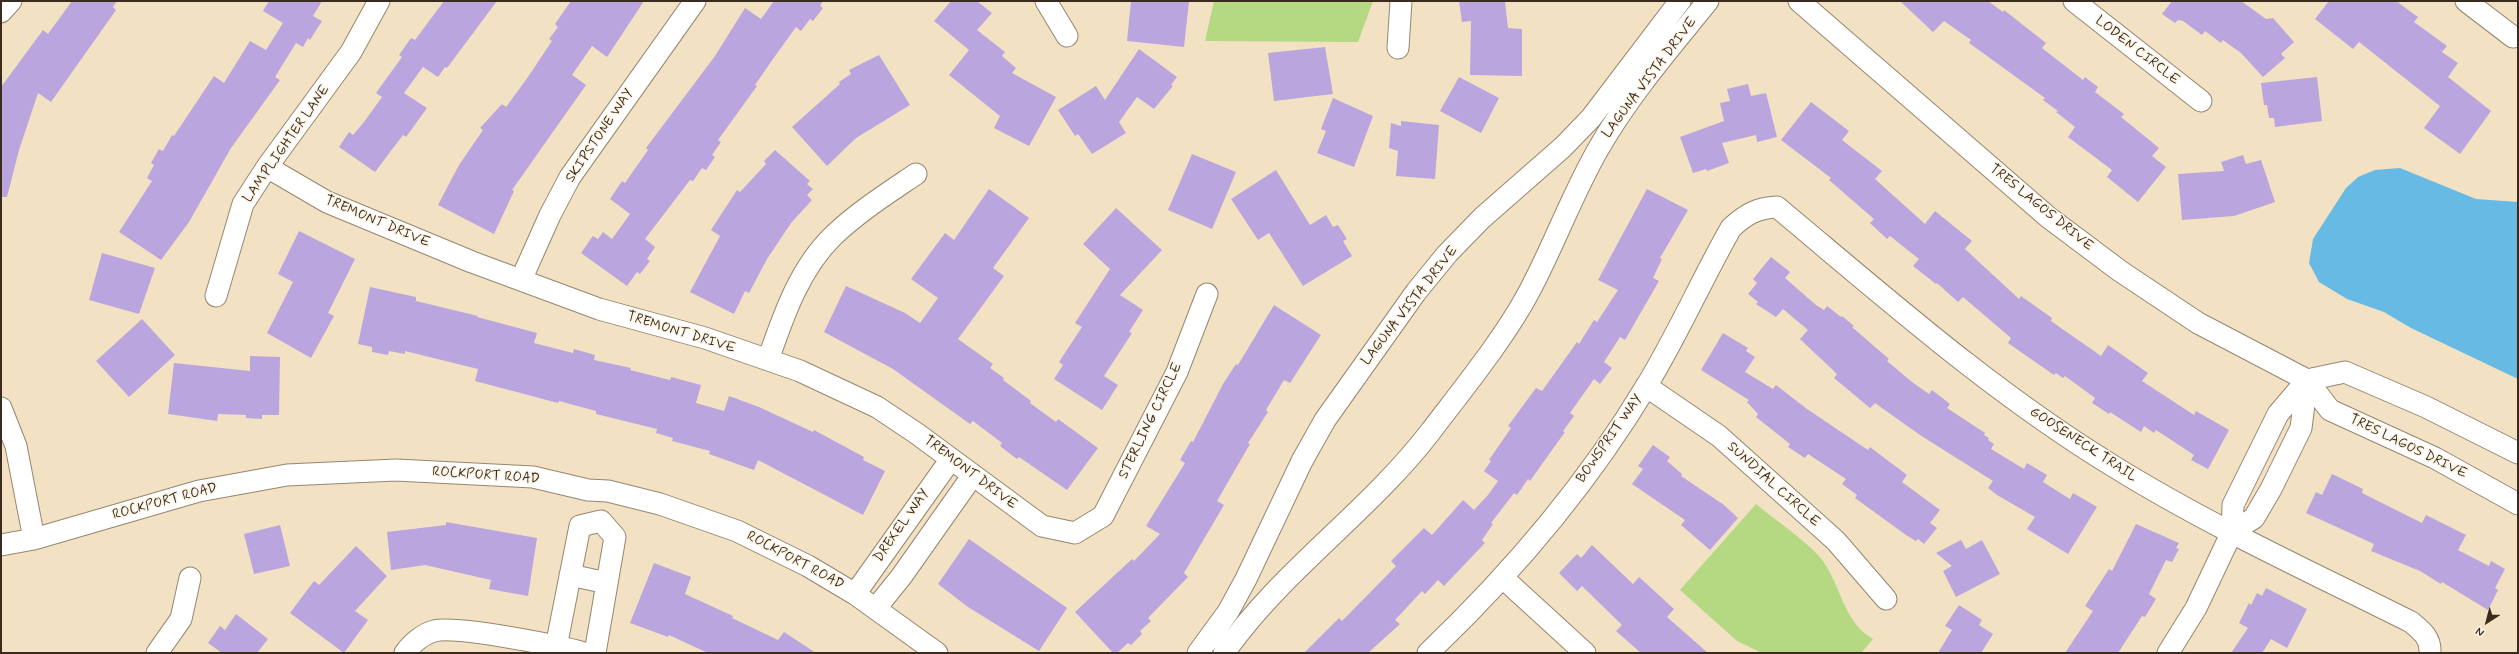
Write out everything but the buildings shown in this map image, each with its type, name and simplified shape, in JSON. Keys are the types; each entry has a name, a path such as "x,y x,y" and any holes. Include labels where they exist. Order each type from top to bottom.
{"street":[{"path":"1,12 11,1"},
{"name":"LAMPLIGHTER LANE","path":"216,296 243,204 267,167 351,52 379,1"},
{"name":"SKIPSTONE WAY","path":"521,280 550,215 570,177 695,1"},
{"path":"1046,1 1066,36"},
{"path":"1398,48 1401,1"},
{"name":"LAGUNA VISTA DRIVE","path":"1198,653 1228,612 1246,579 1302,460 1325,420 1407,305 1447,254 1482,218 1557,152 1591,118 1680,1"},
{"name":"LAGUNA VISTA DRIVE","path":"1224,653 1262,606 1366,506 1431,432 1502,334 1528,292 1603,141 1650,74 1708,1"},
{"name":"TRES LAGOS DRIVE","path":"1799,1 2048,216 2120,271 2198,323 2307,380 2330,410 2435,458 2518,504"},
{"name":"LODEN CIRCLE","path":"2074,1 2201,101"},
{"path":"2466,1 2513,37"},
{"name":"TREMONT DRIVE","path":"267,167 327,202 365,219 521,280 599,309 705,338 800,371 876,407 951,459 1042,526 1075,533"},
{"path":"768,360 787,307 807,271 832,237 862,211 916,174"},
{"name":"GOOSENECK TRAIL","path":"1762,208 1777,207 1942,345 2059,432 2175,503 2411,622 2424,632 2430,649"},
{"name":"BOWSPRIT WAY","path":"1428,653 1503,578 1544,531 1571,495 1646,386 1681,327 1731,228 1746,214 1762,208"},
{"name":"STERLING CIRCLE","path":"1075,533 1103,516 1177,372 1207,294"},
{"path":"2168,653 2196,608 2232,532 2254,518 2271,489 2301,428 2307,380 2345,372 2426,407 2518,453"},
{"name":"SUNDIAL CIRCLE","path":"1646,386 1719,436 1836,541 1886,599"},
{"path":"1,408 16,446 34,540"},
{"name":"DREXEL WAY","path":"855,594 951,459"},
{"name":"ROCKPORT ROAD","path":"2,539 34,540 199,492 287,474 396,470 533,477 588,490 608,491 660,504 737,531 808,566 855,594 937,653"},
{"name":"DREXEL WAY","path":"876,608 973,475"},
{"path":"601,521 608,491"},
{"path":"556,647 580,526 601,521"},
{"path":"595,653 616,537 601,521"},
{"path":"905,522 928,538"},
{"path":"570,575 607,583"},
{"path":"160,652 181,619 190,578"},
{"path":"1503,578 1585,653"},
{"path":"405,653 410,645 434,631 461,630 584,653"}],"green space":[{"path":"1214,1 1373,1 1358,42 1205,41"},
{"path":"1756,504 1804,541 1826,565 1854,622 1862,631 1873,639 1861,653 1762,653 1737,641 1680,590"}],"water":[{"path":"2400,168 2476,199 2518,202 2518,379 2411,328 2384,312 2347,299 2319,282 2309,263 2313,239 2346,188 2358,177 2375,170"}]}
